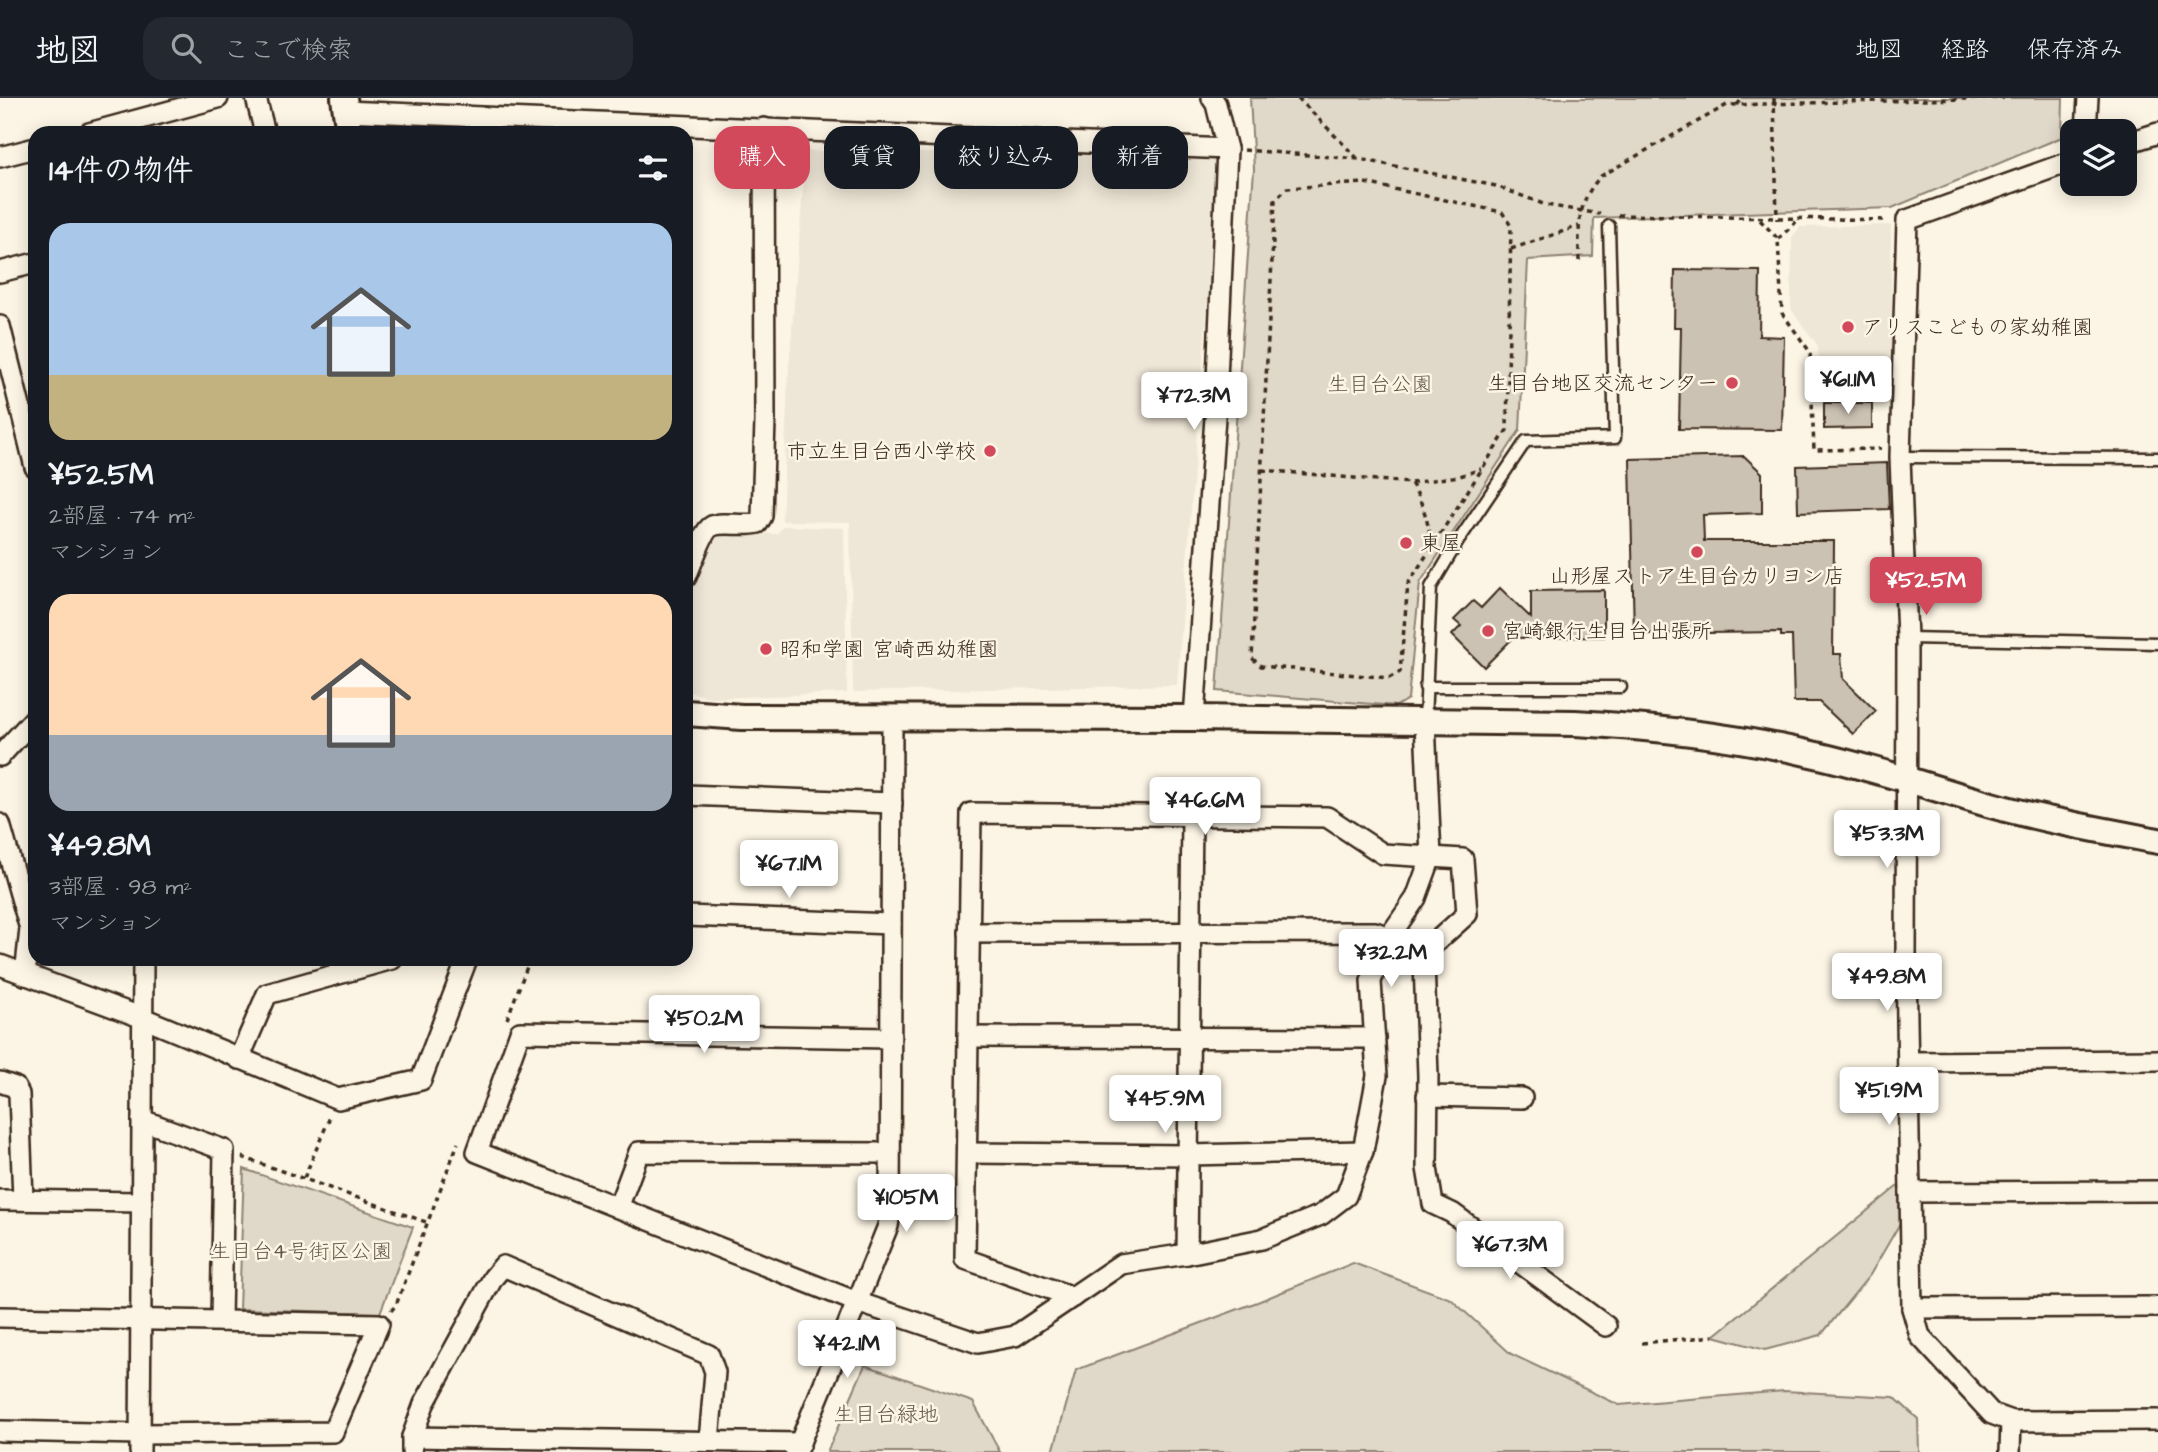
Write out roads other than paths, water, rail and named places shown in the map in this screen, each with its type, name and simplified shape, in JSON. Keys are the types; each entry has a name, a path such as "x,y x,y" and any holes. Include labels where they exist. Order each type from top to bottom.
{"street":[{"path":"115,126 218,98"},
{"path":"256,98 263,126"},
{"path":"1194,718 1232,149 1213,98"},
{"path":"2087,119 2088,98"},
{"path":"346,114 436,106 734,126"},
{"path":"810,130 1232,149"},
{"path":"2137,140 2158,133"},
{"path":"0,157 28,150"},
{"path":"2060,165 1907,220 1900,453 1907,638 1906,963 1912,1308 1920,1336 1992,1415 2011,1421 2158,1420"},
{"path":"693,561 706,531 713,525 748,526 758,523 762,516 765,421 764,189"},
{"path":"0,272 28,266"},
{"path":"0,326 25,387 28,410"},
{"path":"693,714 742,717 1194,718 1636,726 1806,752 1908,778 1972,800 2087,828 2158,841"},
{"path":"709,1441 715,1372 709,1355 503,1266 424,1404 412,1444 709,1441 798,1448 888,1226 892,718"},
{"path":"890,1038 520,1032 477,1152 856,1302 978,1343 1015,1336 1121,1264 1262,1239 1321,1215 1346,1196 1363,1151 1377,1076 1371,982 1389,937 1416,898 1430,858 1425,722"},
{"path":"0,756 28,726"},
{"path":"693,795 892,803"},
{"path":"1073,1297 965,1259 971,813 1327,817 1383,854 1463,859 1467,914 1427,950 1424,962 1426,1168 1433,1204 1452,1213 1606,1326"},
{"path":"1187,1254 1192,817"},
{"path":"0,824 28,922"},
{"path":"693,916 891,923"},
{"path":"969,933 1375,932 1389,937"},
{"path":"25,975 28,947"},
{"path":"0,965 143,1018 338,1099 421,1080 464,966"},
{"path":"140,1443 144,966"},
{"path":"239,1059 267,994 368,966"},
{"path":"968,1037 1375,1038"},
{"path":"1908,1062 2158,1060"},
{"path":"0,1082 15,1087 19,1094 23,1200"},
{"path":"1427,1096 1522,1098"},
{"path":"142,1121 224,1150 221,1321"},
{"path":"967,1153 1188,1155 1363,1151"},
{"path":"618,1208 639,1152 890,1153"},
{"path":"1910,1192 2158,1191"},
{"path":"0,1200 142,1202"},
{"path":"1912,1308 2158,1307"},
{"path":"0,1317 379,1324 333,1432 140,1443 0,1431"},
{"path":"2010,1452 2011,1421"}],"lane":[{"path":"1425,722 1432,587 1459,540 1526,441 1615,438 1609,226"},
{"path":"1900,453 2158,458"},
{"path":"1907,638 2158,643"},
{"path":"1425,687 1621,687"}],"place":[{"name":"アリスこどもの家幼稚園","path":"1848,327"},
{"name":"生目台地区交流センター","path":"1732,383"},
{"name":"市立生目台西小学校","path":"990,451"},
{"name":"東屋","path":"1406,543"},
{"name":"山形屋ストア生目台カリヨン店","path":"1697,552"},
{"name":"宮崎銀行生目台出張所","path":"1488,631"},
{"name":"昭和学園 宮崎西幼稚園","path":"766,649"}],"park label":[{"name":"生目台公園","path":"1380,384"},
{"name":"生目台4号街区公園","path":"301,1251"},
{"name":"生目台緑地","path":"886,1414"}]}
